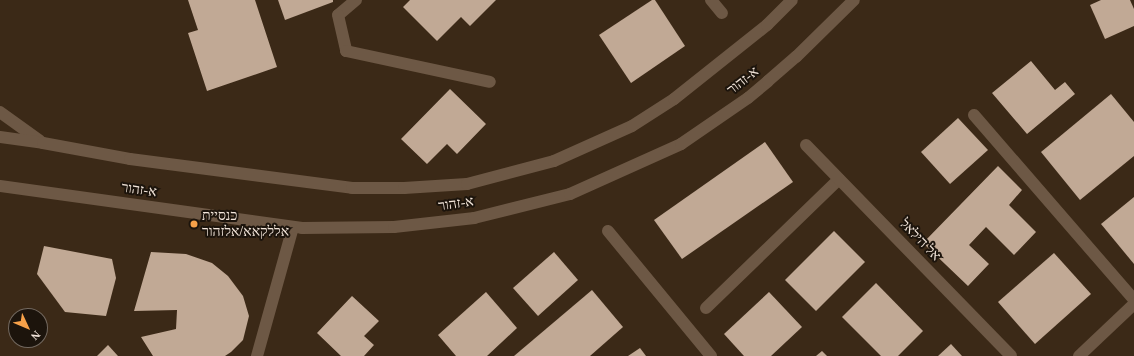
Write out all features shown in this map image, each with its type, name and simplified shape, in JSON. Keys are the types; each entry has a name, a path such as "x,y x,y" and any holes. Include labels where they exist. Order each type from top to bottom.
{"main road":[{"path":"356,0 338,16 346,51 490,82"},
{"path":"711,0 722,13"},
{"name":"א-זהור","path":"0,137 43,143 130,159 352,188 404,188 467,184 554,161 632,126 674,99 767,25 792,0"},
{"name":"א-זהור","path":"0,186 293,227 394,227 474,218 570,194 681,144 748,98 796,57 854,0"},
{"path":"0,112 43,143"},
{"path":"974,115 1134,300"},
{"name":"אל הילאל","path":"806,145 1011,356"},
{"path":"706,308 839,179"},
{"path":"257,356 293,227"},
{"path":"608,231 711,356"},
{"path":"1079,356 1134,304"}],"building":[{"path":"188,0 255,0 277,67 207,91 188,33 198,30"},
{"path":"278,0 333,0 333,2 285,20"},
{"path":"410,0 496,0 470,26 461,17 437,41 403,7"},
{"path":"652,0 655,0 685,46 631,83 599,35"},
{"path":"1101,0 1130,0 1134,9 1134,26 1105,39 1090,5"},
{"path":"1031,61 1055,90 1065,82 1075,94 1027,134 992,93"},
{"path":"450,89 486,124 457,154 447,144 427,164 401,139"},
{"path":"1111,94 1134,122 1134,156 1080,200 1041,152"},
{"path":"958,118 988,150 950,184 921,152"},
{"path":"765,142 793,182 682,259 654,220"},
{"path":"998,166 1022,190 1009,205 1036,232 1014,255 986,227 969,245 989,264 968,286 923,243"},
{"path":"1134,197 1134,264 1101,224"},
{"path":"834,231 865,262 816,311 785,280"},
{"path":"44,246 112,259 116,278 106,316 65,312 37,274"},
{"path":"151,252 186,254 212,263 228,276 243,296 249,316 243,340 231,352 225,356 153,356 141,337 176,329 177,310 134,311"},
{"path":"554,252 578,280 538,316 513,288"},
{"path":"1054,253 1091,294 1035,344 998,302"},
{"path":"876,283 923,331 898,356 881,356 842,317"},
{"path":"592,290 623,327 590,356 514,356"},
{"path":"486,292 517,328 487,356 456,356 438,335"},
{"path":"769,292 802,327 771,356 744,356 724,334"},
{"path":"352,296 379,321 364,336 374,345 364,356 341,356 317,333"},
{"path":"951,344 962,356 938,356"},
{"path":"108,345 118,356 97,356"},
{"path":"640,348 646,356 628,356"},
{"path":"822,351 827,356 816,356"}],"place":[{"name":"כנסיית אללקאא/אלזהור","path":"194,224"}]}
